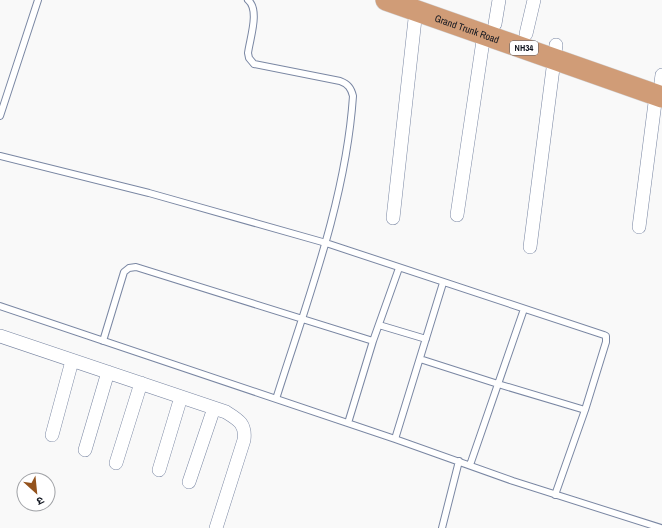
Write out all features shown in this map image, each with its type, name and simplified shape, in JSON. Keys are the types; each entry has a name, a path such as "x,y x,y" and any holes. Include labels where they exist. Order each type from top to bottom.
{"highway":[{"name":"Grand Trunk Road","path":"386,0 420,5 555,52 661,86"},
{"name":"Grand Trunk Road","path":"489,29 526,34 555,52"}],"street":[{"path":"457,215 489,29 499,0"},
{"path":"526,34 534,0"},
{"path":"393,218 420,5"},
{"path":"530,247 555,52"},
{"path":"639,226 661,86"},
{"path":"0,336 226,412 236,418 242,424 245,431 244,440 216,528"},
{"path":"52,435 72,360"},
{"path":"85,450 108,372"},
{"path":"116,463 141,384"},
{"path":"159,470 181,397"},
{"path":"189,482 214,408"}],"lane":[{"path":"0,116 38,0"},
{"path":"248,0 252,3 254,9 248,53 249,58 254,64 340,81 347,84 352,90 353,96 342,173 326,243 276,399"},
{"path":"0,156 150,193 326,243 606,336 606,342 585,410 556,494"},
{"path":"103,341 124,272 129,268 136,267 373,341"},
{"path":"348,423 373,341 399,268"},
{"path":"396,439 443,283"},
{"path":"0,306 396,439 513,481 661,528"},
{"path":"470,465 524,309"},
{"path":"379,325 426,339"},
{"path":"420,359 585,410"},
{"path":"442,528 459,461"}]}
